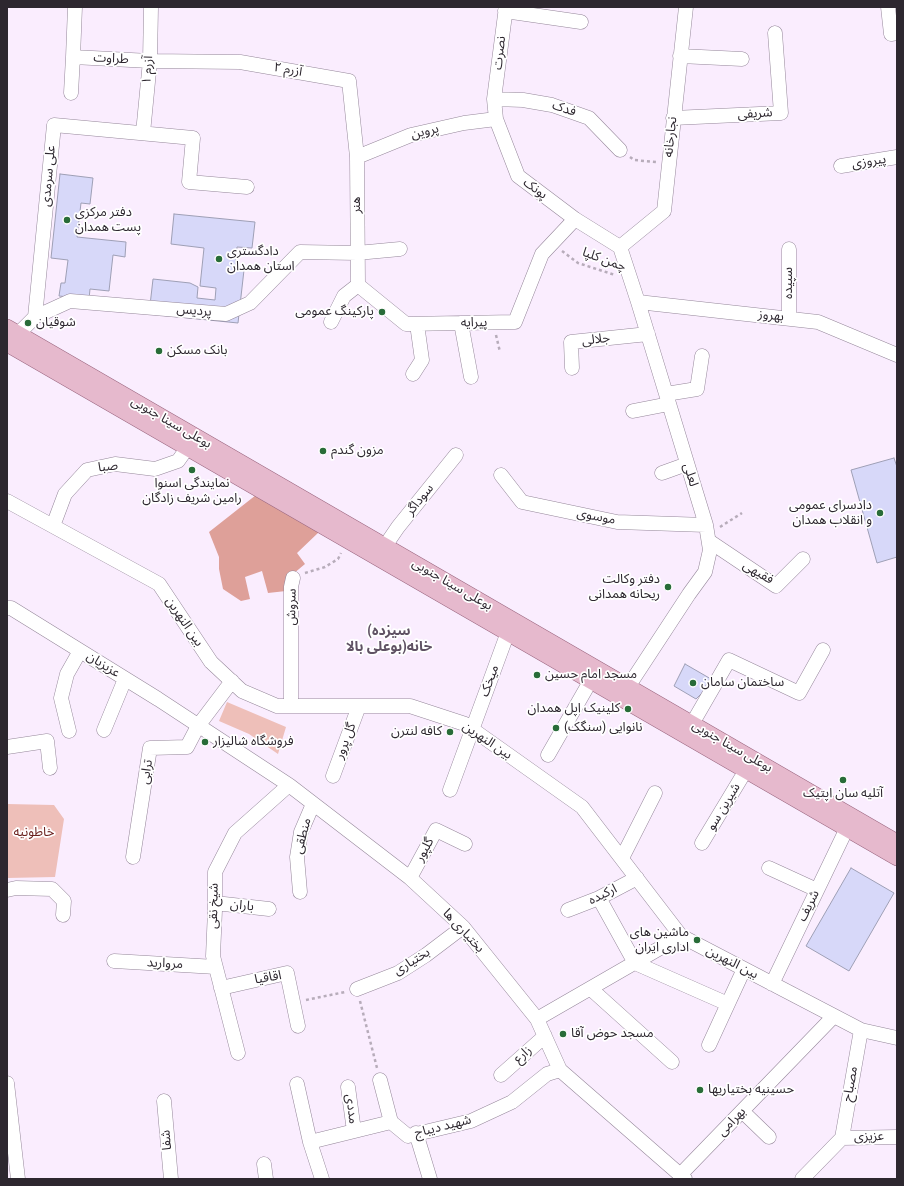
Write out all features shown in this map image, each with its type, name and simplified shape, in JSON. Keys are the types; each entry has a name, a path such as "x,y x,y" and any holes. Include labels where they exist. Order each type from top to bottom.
{"main road":[{"name":"بوعلی سینا جنوبی","path":"11,335 188,447 897,857"},
{"name":"بوعلی سینا جنوبی","path":"11,335 385,546 897,842"}],"street":[{"path":"70,93 75,7"},
{"name":"آزرم ۱","path":"143,133 150,61 151,7"},
{"name":"نجارخانه","path":"620,247 664,211 686,7"},
{"path":"888,7 891,34 897,34"},
{"path":"505,9 581,22"},
{"name":"نصرت","path":"494,99 505,9"},
{"name":"شریفی","path":"673,118 781,113 775,33"},
{"path":"680,56 742,59"},
{"name":"طراوت","path":"72,57 150,61"},
{"name":"آزرم ۲","path":"150,61 240,62 349,81 357,157"},
{"name":"پونک","path":"494,99 496,120 518,176 576,219 620,247"},
{"name":"فدک","path":"494,99 523,100 552,105 589,118 620,150"},
{"name":"پروین","path":"357,157 410,135 464,123 496,120"},
{"name":"علی سرمدی","path":"35,317 54,125 143,133"},
{"path":"143,133 193,138 189,182 247,187"},
{"name":"هنر","path":"357,157 357,253"},
{"name":"پیروزی","path":"841,166 897,157"},
{"name":"پیرایه","path":"358,285 406,324 515,322 542,254 576,219"},
{"name":"لعلی","path":"620,247 687,464 707,534 710,550 705,572 628,687"},
{"name":"پردیس","path":"11,335 35,317 70,301 226,314 250,303 300,252 357,253 400,249"},
{"name":"سپیده","path":"789,249 789,318"},
{"path":"331,322 344,296 358,285 357,253"},
{"name":"بهروز","path":"638,302 818,322 897,356"},
{"path":"461,323 471,377"},
{"path":"413,374 422,360 417,324"},
{"name":"جلالی","path":"572,368 571,342 648,334"},
{"path":"633,411 697,389 702,356"},
{"name":"صبا","path":"53,526 65,494 87,470 115,464 155,469 178,461 188,447"},
{"name":"سوداگر","path":"385,546 398,527 456,455"},
{"path":"662,473 687,464"},
{"name":"موسوی","path":"501,475 522,502 617,522 707,534"},
{"name":"بین النهرین","path":"7,502 159,584 211,662 242,691 277,706 410,706 465,724 582,807 681,936 861,1030 897,1038"},
{"name":"فقیهی","path":"707,534 776,586 803,559"},
{"name":"سروش","path":"291,706 291,587 293,578"},
{"name":"عزیزیان","path":"7,608 12,608 198,726"},
{"name":"میخک","path":"450,790 508,632"},
{"path":"692,724 729,660 799,693 823,650"},
{"path":"69,732 61,698 67,674 80,651"},
{"path":"104,730 125,679"},
{"path":"548,755 591,680"},
{"path":"198,726 232,681"},
{"name":"گل پرور","path":"333,776 359,706"},
{"name":"بختیاری ها","path":"198,726 289,785 410,878 463,927 537,1019 560,1070 683,1177"},
{"name":"ترابی","path":"133,857 150,748 188,747 198,726"},
{"path":"7,747 46,741 50,768"},
{"name":"شیرین سو","path":"702,843 746,770"},
{"name":"شیخ نقی","path":"238,1053 212,956 215,872 235,833 289,785"},
{"path":"622,858 655,793"},
{"name":"منطقی","path":"300,892 297,857 301,832 313,804"},
{"name":"شریف","path":"772,984 847,828"},
{"name":"گلپور","path":"410,878 436,830 465,844"},
{"path":"769,868 817,890"},
{"name":"ارکیده","path":"568,910 599,898 637,878"},
{"path":"7,890 16,888 52,889 64,901 63,915"},
{"path":"599,898 635,963 728,1004"},
{"name":"باران","path":"215,903 269,909"},
{"name":"بختیاری","path":"357,989 398,973 426,955 463,927"},
{"path":"537,1019 681,936"},
{"name":"مروارید","path":"114,961 216,967"},
{"path":"709,1045 744,969"},
{"name":"اقاقیا","path":"221,988 287,973 298,1026"},
{"path":"591,988 672,1062"},
{"name":"بهرامی","path":"683,1177 742,1111 834,1016"},
{"name":"مصباح","path":"842,1138 861,1030"},
{"name":"زارع","path":"501,1075 545,1036"},
{"name":"شهید دیباج","path":"391,1122 408,1136 471,1121 512,1102 547,1074 560,1070"},
{"path":"310,1142 391,1122 380,1080"},
{"path":"7,1082 18,1179"},
{"path":"297,1084 310,1142 322,1179"},
{"name":"مددی","path":"348,1087 354,1132"},
{"name":"شفا","path":"164,1101 171,1179"},
{"path":"742,1111 769,1137"},
{"path":"416,1133 430,1179"},
{"name":"عزیزی","path":"842,1138 897,1137"},
{"path":"802,1179 842,1138"},
{"path":"264,1164 266,1179"}],"path":[{"path":"620,150 634,160 669,164"},
{"name":"چمن کلپا","path":"552,243 578,263 631,280"},
{"path":"707,534 742,513"},
{"name":"سروش","path":"293,578 324,567 338,559 348,540"},
{"path":"293,1003 357,989 380,1080"}],"green space":[{"path":"227,702 286,727 278,754 249,734 219,721"},
{"name":"خاطونیه","path":"7,804 54,805 64,819 55,877 7,878"}],"shaded area":[{"path":"256,495 319,532 297,553 305,564 293,574 286,591 268,593 262,571 245,577 250,599 241,601 223,589 219,569 219,557 209,532"}],"building":[{"name":"دفتر مرکزی پست همدان","path":"60,174 93,178 90,204 81,203 77,237 126,242 125,257 113,255 109,291 90,289 89,299 59,296 61,283 65,283 68,260 51,258"},
{"name":"دادگستری استان همدان","path":"174,214 255,222 252,248 237,247 235,269 244,270 238,323 149,314 153,279 190,283 198,287 197,298 215,300 216,288 200,286 204,248 171,244"},
{"name":"دادسرای عمومی و انقلاب همدان","path":"894,458 897,467 897,557 877,563 851,470"},
{"name":"ساختمان سامان","path":"685,664 711,679 707,688 696,699 674,686"},
{"path":"851,868 894,893 849,971 806,946"}],"place":[{"name":"دفتر مرکزی پست همدان","path":"67,220"},
{"name":"دادگستری استان همدان","path":"219,259"},
{"name":"پارکینگ عمومی","path":"382,312"},
{"name":"شوقیان","path":"28,323"},
{"name":"بانک مسکن","path":"159,351"},
{"name":"مزون گندم","path":"323,451"},
{"name":"نمایندگی اسنوا رامین شریف زادگان","path":"192,470"},
{"name":"دادسرای عمومی و انقلاب همدان","path":"880,513"},
{"name":"دفتر وکالت ریحانه همدانی","path":"668,587"},
{"name":"مسجد امام حسین","path":"537,675"},
{"name":"ساختمان سامان","path":"693,683"},
{"name":"کلینیک اپل همدان","path":"628,709"},
{"name":"نانوایی (سنگک)","path":"556,728"},
{"name":"کافه لنترن","path":"450,732"},
{"name":"فروشگاه شالیزار","path":"205,742"},
{"name":"آتلیه سان اپتیک","path":"843,780"},
{"name":"ماشین های اداری ایران","path":"697,940"},
{"name":"مسجد حوض آقا","path":"563,1034"},
{"name":"حسینیه بختیاریها","path":"700,1090"}],"district":[{"name":"(سیزده خانه(بوعلی بالا","path":"389,640"}]}
